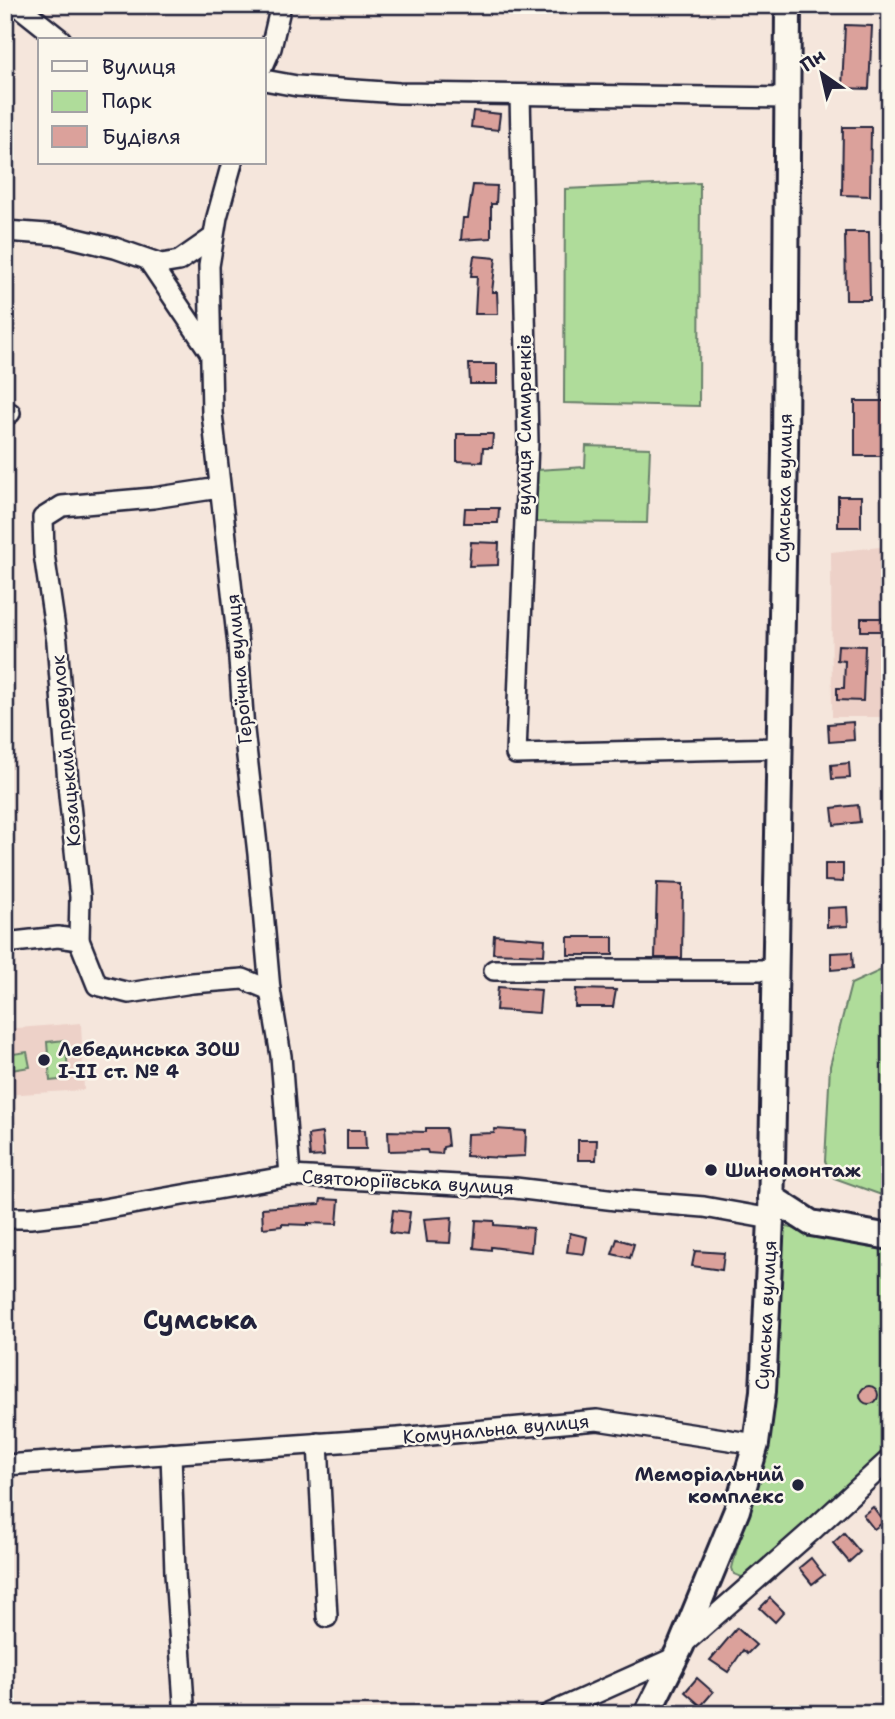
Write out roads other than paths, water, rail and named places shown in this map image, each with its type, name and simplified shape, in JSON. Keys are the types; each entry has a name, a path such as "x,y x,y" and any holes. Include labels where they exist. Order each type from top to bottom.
{"main road":[{"name":"Сумська вулиця","path":"647,1714 679,1651 737,1510 756,1444 763,1391 771,1208 785,450 788,5"},
{"path":"771,1208 811,1223 890,1237"}],"street":[{"path":"5,14 11,5"},
{"path":"17,5 58,38"},
{"path":"266,59 281,5"},
{"path":"266,80 296,86 399,93 787,98"},
{"name":"вулиця Симиренків","path":"520,95 528,441 516,754 779,748"},
{"name":"Героїчна вулиця","path":"232,164 212,238 209,266 212,413 238,645 270,990 281,1056 290,1176"},
{"path":"5,231 61,235 115,248 161,264 179,261 212,238"},
{"path":"148,260 210,352"},
{"name":"Козацький провулок","path":"219,488 153,498 62,506 43,518 44,554 57,642 68,795 80,897 79,940 97,985 129,993 192,983 243,979 270,990"},
{"path":"5,943 58,937 79,940"},
{"path":"494,970 775,970"},
{"name":"Святоюріївська вулиця","path":"5,1218 30,1218 98,1210 290,1176 515,1188 704,1207 771,1208"},
{"name":"Комунальна вулиця","path":"5,1465 398,1438 597,1420 756,1444"},
{"path":"318,1443 327,1617"},
{"path":"171,1453 175,1573 184,1703"},
{"name":"Сумська вулиця","path":"679,1651 890,1458"},
{"path":"549,1714 679,1651"}],"place":[{"name":"Лебединська ЗОШ І-ІІ ст. № 4","path":"44,1060"},
{"name":"Шиномонтаж","path":"711,1170"},
{"name":"Меморіальний комплекс","path":"798,1485"}],"district":[{"name":"Сумська","path":"200,1319"}]}
